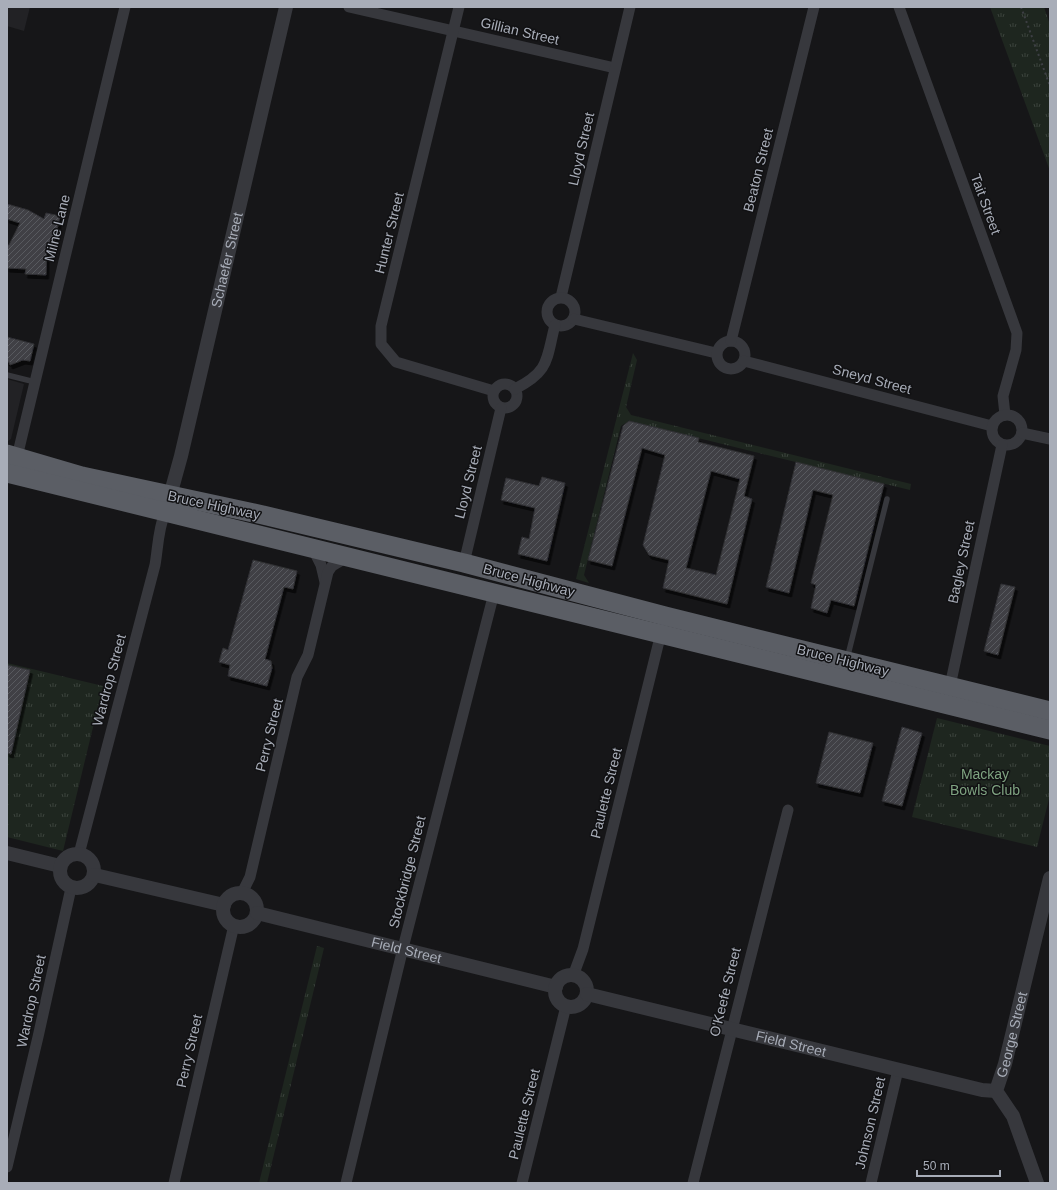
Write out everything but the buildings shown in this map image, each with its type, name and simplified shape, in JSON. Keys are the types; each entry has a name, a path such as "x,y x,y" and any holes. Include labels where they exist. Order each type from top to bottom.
{"highway":[{"name":"Bruce Highway","path":"12,456 82,476 171,495 464,563 663,625 1050,730"},
{"name":"Bruce Highway","path":"7,473 494,593 846,661 1050,711"},
{"path":"955,688 992,705 1050,719"}],"street":[{"name":"Milne Lane","path":"12,456 35,382 126,7"},
{"name":"Schaefer Street","path":"165,513 171,495 286,7"},
{"name":"Gillian Street","path":"349,7 615,68"},
{"name":"Hunter Street","path":"459,7 382,326 381,344 396,362 494,391"},
{"name":"Lloyd Street","path":"561,297 630,7"},
{"name":"Beaton Street","path":"732,341 814,7"},
{"name":"Tait Street","path":"899,7 1016,333 1016,350 1003,396 1005,415"},
{"path":"561,297 567,298 573,303 576,309 574,319 564,326 555,325 548,317 547,309 552,300 561,297"},
{"path":"574,319 716,353"},
{"path":"515,389 533,379 542,370 555,325"},
{"path":"732,341 742,346 745,356 744,361 737,368 727,369 718,362 716,353 722,343 732,341"},
{"name":"Sneyd Street","path":"744,361 992,426"},
{"path":"504,384 512,386 518,397 514,405 501,408 494,399 494,391 504,384"},
{"name":"Lloyd Street","path":"464,563 501,408"},
{"path":"1005,415 1016,418 1022,428 1022,433 1014,444 1002,445 993,437 992,426 995,420 1005,415"},
{"path":"1022,433 1050,439"},
{"name":"Bagley Street","path":"955,688 1002,445"},
{"name":"Wardrop Street","path":"79,854 155,565 160,541 161,522 165,513"},
{"name":"Perry Street","path":"313,549 321,565 326,584"},
{"name":"Perry Street","path":"242,893 250,877 298,677 308,654 328,572 332,566 347,557"},
{"name":"Stockbridge Street","path":"346,1183 403,948 494,593"},
{"name":"Paulette Street","path":"573,976 583,948 663,625"},
{"name":"O'Keefe Street","path":"693,1183 788,810"},
{"path":"7,853 60,866"},
{"path":"79,854 88,857 93,863 95,875 90,883 85,887 79,889 71,888 62,879 60,866 68,856 79,854"},
{"path":"95,875 224,905"},
{"name":"George Street","path":"1038,1183 1014,1116 996,1091 1006,1058 1050,878"},
{"name":"Wardrop Street","path":"7,1167 71,888"},
{"path":"242,893 251,896 255,902 257,913 253,921 248,924 242,926 234,925 226,917 224,905 232,895 242,893"},
{"name":"Field Street","path":"257,913 556,987"},
{"name":"Perry Street","path":"174,1183 234,925"},
{"path":"573,976 581,979 585,984 587,994 583,1002 578,1006 566,1006 557,998 556,987 563,978 573,976"},
{"name":"Field Street","path":"587,994 982,1090 996,1091"},
{"name":"Paulette Street","path":"522,1183 566,1006"},
{"name":"Johnson Street","path":"872,1183 898,1070"}],"lane":[{"path":"7,375 35,382"},
{"path":"846,661 887,499"}],"path":[{"path":"1021,7 1050,86"}],"shaded area":[{"path":"7,7 30,7 24,31 7,26"},
{"path":"7,379 24,384 11,439 8,441"}],"green space":[{"path":"990,7 1044,7 1050,25 1050,171"},
{"path":"633,353 637,360 626,407 631,415 911,484 910,490 629,421 621,426 584,575 589,583 576,579"},
{"path":"7,663 103,686 63,851 7,837"},
{"name":"Mackay Bowls Club","path":"937,718 1050,746 1050,795 1037,847 912,817"},
{"path":"317,946 324,948 267,1183 259,1183"}]}
